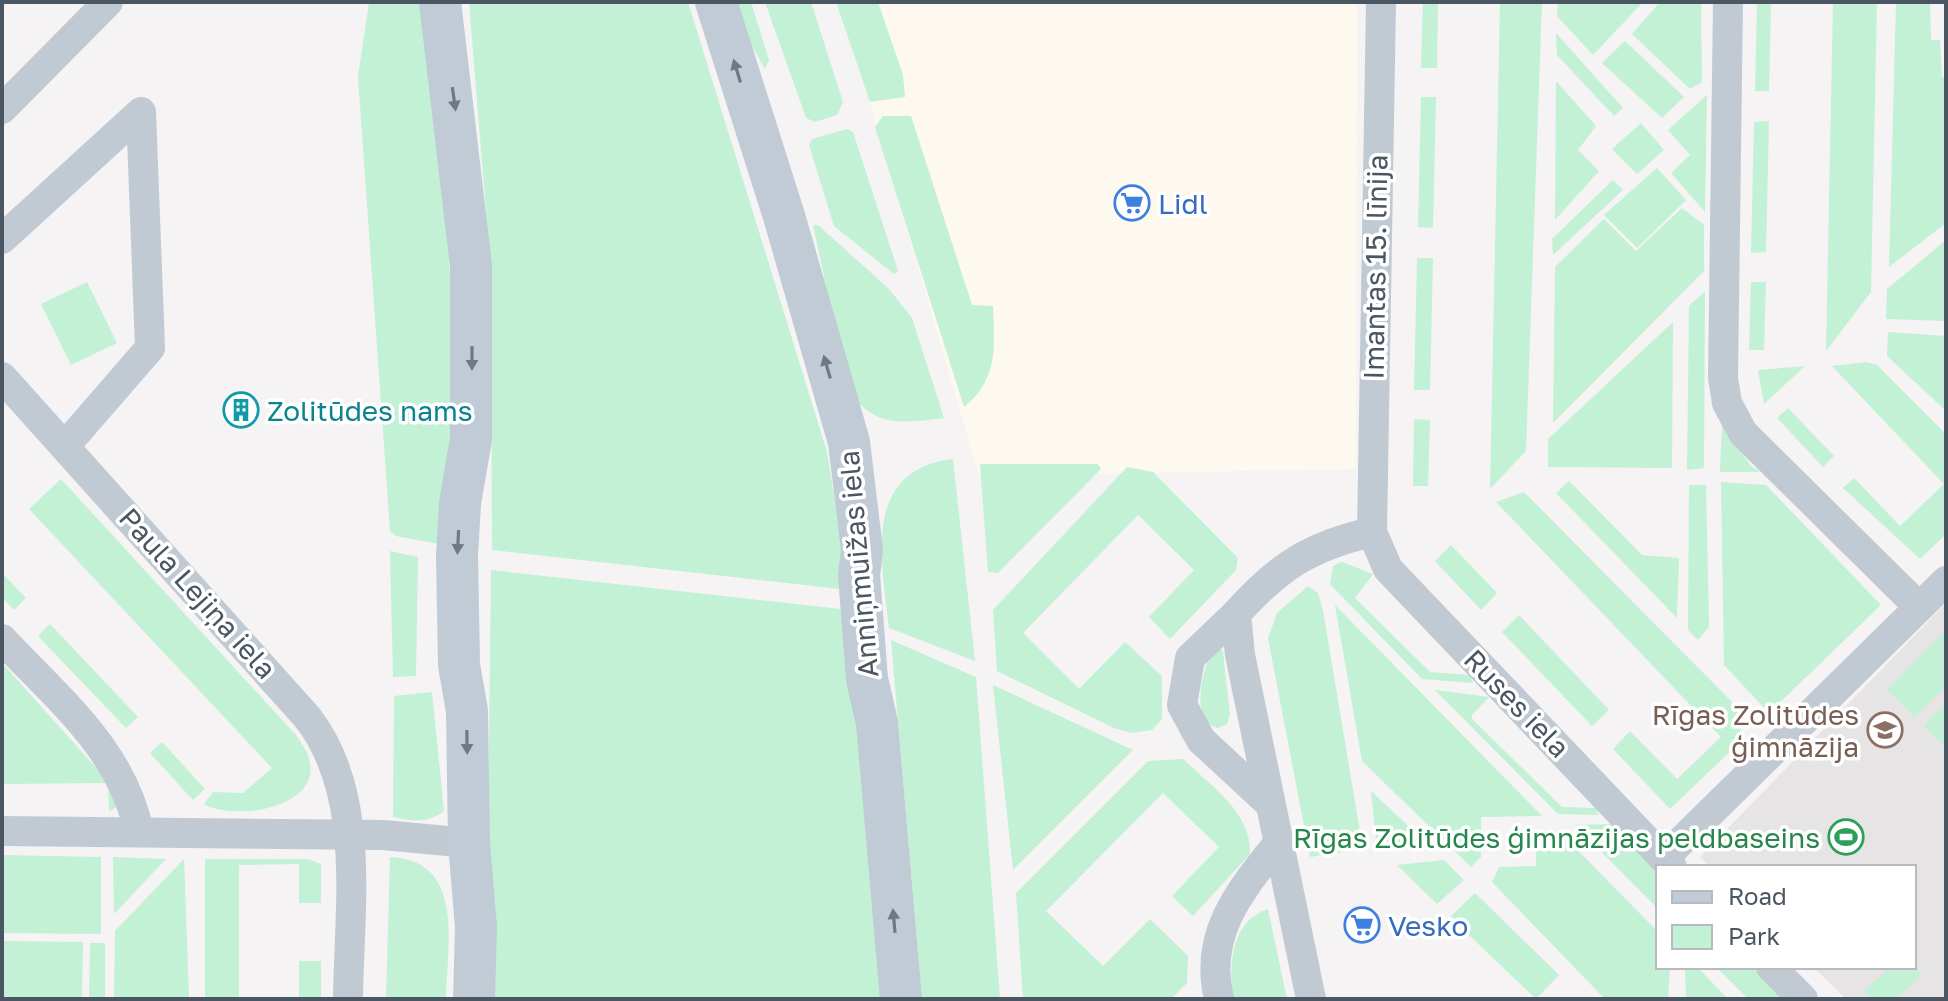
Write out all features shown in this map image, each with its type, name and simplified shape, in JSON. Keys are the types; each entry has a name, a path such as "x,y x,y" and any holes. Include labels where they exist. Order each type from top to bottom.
{"street":[{"path":"2,109 108,2"},
{"path":"440,2 457,119 471,266 471,439 460,503 457,556 459,665 467,711 469,843 476,927 474,999"},
{"name":"Anniņmuižas iela","path":"716,2 784,216 849,442 862,550 859,575 867,679 877,723 901,999"},
{"name":"Imantas 15. līnija","path":"1372,532 1381,2"},
{"path":"1728,2 1723,378 1727,403 1743,433 1919,607"},
{"path":"2,239 141,112 150,348 65,446"},
{"name":"Paula Lejiņa iela","path":"2,377 319,732 331,756 350,835 348,999"},
{"path":"1270,804 1201,740 1182,705 1190,658 1269,578 1330,542 1372,532"},
{"name":"Ruses iela","path":"1372,532 1388,569 1668,862"},
{"path":"1668,862 1946,581"},
{"path":"1236,614 1240,655 1311,999"},
{"path":"2,639 102,745 129,795 139,832"},
{"path":"2,831 350,835 469,843"},
{"path":"1219,999 1216,955 1223,920 1279,842"},
{"path":"1773,969 1803,999"}],"shaded area":[{"path":"836,2 1357,2 1356,469 979,476 870,102"},
{"name":"Rīgas Zolitūdes ģimnāzija","path":"1946,603 1946,999 1846,999 1815,969 1916,969 1916,865 1708,865 1700,857"}],"green space":[{"path":"369,2 432,2 453,361 451,453 439,544 396,536 390,531 358,77"},
{"path":"469,2 688,2 827,452 849,590 492,550 491,273"},
{"path":"727,2 751,2 769,60 765,69"},
{"path":"765,2 811,2 843,102 837,115 815,122 806,118"},
{"path":"836,2 878,2 903,75 905,97 870,102"},
{"path":"1423,2 1438,2 1437,68 1421,68"},
{"path":"1500,2 1542,2 1526,451 1490,489"},
{"path":"1558,2 1643,2 1593,55 1557,16"},
{"path":"1660,2 1701,2 1702,82 1690,89 1632,34"},
{"path":"1757,2 1771,2 1769,91 1755,91"},
{"path":"1833,2 1877,2 1871,292 1826,351"},
{"path":"1896,2 1930,2 1931,40 1940,40 1942,77 1946,77 1946,223 1889,267"},
{"path":"1556,33 1623,108 1614,116 1557,55"},
{"path":"1625,41 1684,97 1662,118 1602,63"},
{"path":"1556,81 1596,126 1578,150 1599,171 1555,220"},
{"path":"1707,95 1705,212 1671,173 1690,155 1668,130"},
{"path":"1421,97 1436,97 1433,228 1418,227"},
{"path":"883,116 911,116 972,305 993,306 994,348 989,373 975,397 964,407 875,127"},
{"path":"1769,121 1766,252 1751,253 1754,122"},
{"path":"1641,123 1664,150 1637,174 1612,149"},
{"path":"847,129 853,132 898,271 894,274 834,226 809,145 812,139"},
{"path":"1657,168 1686,200 1637,248 1604,215"},
{"path":"1613,180 1623,190 1553,255 1552,239"},
{"path":"1682,208 1704,225 1704,271 1553,423 1555,267 1604,219 1636,251"},
{"path":"813,225 818,225 889,289 912,318 944,418 902,422 878,417 868,411 848,388"},
{"path":"1946,240 1946,321 1886,319 1887,289"},
{"path":"1417,258 1433,258 1430,390 1414,390"},
{"path":"87,282 117,343 71,365 41,304"},
{"path":"1751,282 1766,282 1764,350 1749,350"},
{"path":"1705,291 1704,468 1687,470 1689,306"},
{"path":"1673,322 1672,468 1548,467 1548,439"},
{"path":"1888,332 1946,336 1946,411 1887,356"},
{"path":"1867,362 1877,365 1946,434 1946,534 1920,559 1843,488 1854,478 1900,526 1944,484 1832,366"},
{"path":"1805,366 1764,404 1758,370"},
{"path":"1788,408 1834,456 1823,467 1777,418"},
{"path":"1414,419 1430,420 1428,486 1413,486"},
{"path":"1722,425 1751,466 1760,472 1720,472"},
{"path":"953,459 975,661 889,628 883,576 884,523 890,500 903,481 923,467"},
{"path":"980,464 1098,464 1101,469 998,573 988,572"},
{"path":"1127,467 1153,472 1238,558 1236,570 1170,639 1149,617 1194,570 1138,515 1023,633 1079,689 1125,642 1162,676 1162,719 1152,730 1131,733 1114,728 997,671 993,610"},
{"path":"61,479 296,735 307,752 309,779 301,791 288,801 252,811 217,809 204,804 213,792 243,793 272,768 29,509"},
{"path":"1569,481 1642,555 1679,558 1677,618 1556,493"},
{"path":"1721,482 1766,485 1881,605 1769,713 1724,665"},
{"path":"1689,485 1706,485 1709,627 1698,640 1688,630"},
{"path":"1524,492 1742,712 1740,742 1670,809 1613,749 1630,731 1677,779 1721,737 1496,502"},
{"path":"1451,545 1497,593 1481,610 1435,561"},
{"path":"390,551 418,557 416,676 393,677"},
{"path":"1342,562 1373,574 1355,598 1430,672 1470,675 1473,683 1422,679 1330,584 1333,566"},
{"path":"491,570 850,610 882,999 486,999"},
{"path":"2,573 26,598 14,610 2,597"},
{"path":"1308,586 1318,593 1323,611 1363,849 1310,857 1268,638 1277,613"},
{"path":"1335,605 1542,816 1481,817 1481,857 1471,867 1362,761"},
{"path":"1519,615 1609,710 1592,726 1502,632"},
{"path":"50,624 138,717 126,728 38,636"},
{"path":"1946,630 1946,686 1915,717 1887,690"},
{"path":"891,640 976,677 1000,999 922,999"},
{"path":"1218,645 1223,652 1230,715 1227,724 1218,728 1209,723 1203,714 1201,690 1207,664"},
{"path":"2,663 116,790 116,807 109,812 108,783 2,784"},
{"path":"993,685 1133,750 1013,870"},
{"path":"1435,690 1489,697 1472,715 1472,719 1562,807 1596,808 1598,815 1558,814"},
{"path":"432,692 444,811 426,820 393,817 394,696"},
{"path":"1946,703 1946,747 1924,726"},
{"path":"162,742 205,789 193,800 150,753"},
{"path":"1183,759 1237,813 1249,839 1250,854 1193,916 1172,896 1219,847 1163,793 1046,911 1103,966 1150,919 1188,956 1187,983 1171,999 1023,999 1016,893 1148,761"},
{"path":"1371,791 1424,841 1419,845 1377,850"},
{"path":"1613,824 1656,872 1656,907 1575,825"},
{"path":"1536,830 1558,830 1656,930 1656,969 1670,969 1668,999 1605,999 1492,882 1499,867 1536,866"},
{"path":"2,855 101,857 101,934 2,933"},
{"path":"113,857 166,859 114,914"},
{"path":"390,857 414,862 431,873 441,890 449,932 446,999 386,999"},
{"path":"184,859 189,999 114,999 115,931"},
{"path":"205,859 308,859 321,864 321,903 299,903 299,864 239,865 239,999 205,999"},
{"path":"1444,860 1464,880 1437,904 1397,865"},
{"path":"1475,893 1559,975 1536,999 1450,917"},
{"path":"1268,909 1287,999 1232,999 1232,959 1239,934 1255,915"},
{"path":"2,941 83,942 82,999 2,999"},
{"path":"90,943 105,943 105,999 89,999"},
{"path":"299,961 321,961 321,999 299,999"},
{"path":"1916,968 1922,975 1896,999 1871,999 1864,991 1888,969"},
{"path":"1685,969 1699,969 1728,999 1686,999"},
{"path":"1718,969 1754,969 1784,999 1748,999"}],"place":[{"name":"Lidl","path":"1132,203"},
{"name":"Zolitūdes nams","path":"241,410"},
{"name":"Rīgas Zolitūdes ģimnāzija","path":"1885,730"},
{"name":"Rīgas Zolitūdes ģimnāzijas peldbaseins","path":"1846,837"},
{"name":"Vesko","path":"1362,925"}]}
